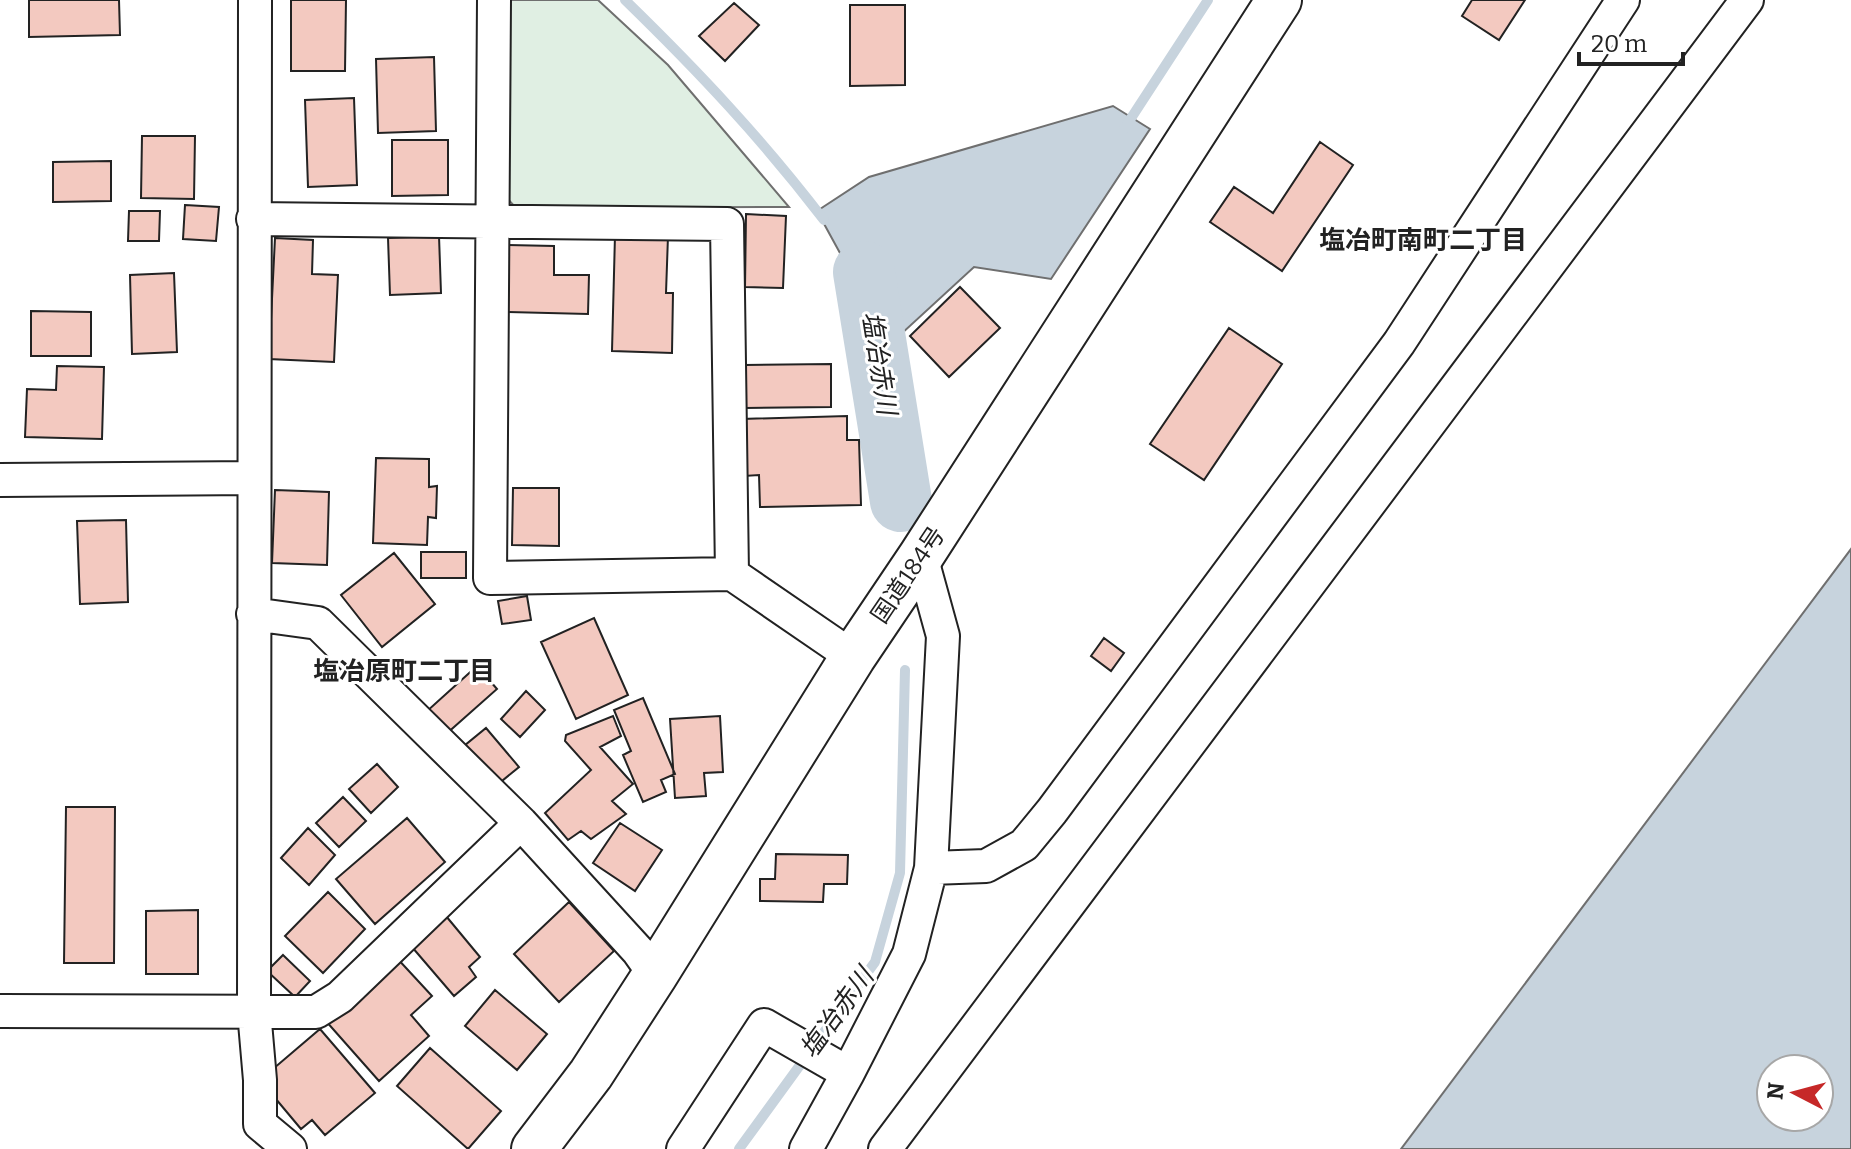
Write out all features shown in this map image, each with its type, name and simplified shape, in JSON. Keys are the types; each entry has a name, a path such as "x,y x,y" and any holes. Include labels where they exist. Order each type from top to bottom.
{"highway":[{"name":"国道184号","path":"534,1149 591,1074 853,657 1279,0"}],"street":[{"path":"255,0 254,1011 260,1124 290,1149"},
{"path":"494,0 490,578 732,574 853,657"},
{"path":"931,868 986,866 1024,845 1052,811 1399,343 1623,0"},
{"path":"885,1149 1747,0"},
{"path":"253,219 727,224 732,574"},
{"path":"0,480 253,478"},
{"path":"806,1149 835,1065 909,954 931,868 943,636 921,556"},
{"path":"253,614 318,623 521,823 638,951 655,975"},
{"path":"0,1011 316,1012 340,997 521,823"},
{"path":"683,1149 764,1025 835,1065"}],"green space":[{"path":"503,0 598,0 668,65 789,207 516,208 505,196"}],"shaded area":[{"path":"1113,106 1150,129 1051,279 974,267 899,336 863,350 846,264 817,211 869,177"},
{"path":"1851,549 1851,1149 1401,1149"}],"building":[{"path":"29,0 119,0 120,35 29,37"},
{"path":"291,0 346,0 345,71 291,71"},
{"path":"1472,0 1525,0 1499,40 1462,16"},
{"path":"734,3 759,25 725,61 699,36"},
{"path":"850,5 905,5 905,85 850,86"},
{"path":"434,57 436,131 378,133 376,59"},
{"path":"354,98 357,185 308,187 305,100"},
{"path":"142,136 195,136 194,199 141,198"},
{"path":"392,140 448,140 448,195 392,196"},
{"path":"1320,142 1353,165 1282,271 1210,222 1234,187 1273,213"},
{"path":"111,161 111,201 53,202 53,162"},
{"path":"185,205 219,207 216,241 183,239"},
{"path":"129,211 160,211 159,241 128,241"},
{"path":"746,214 786,216 783,288 745,287"},
{"path":"615,235 668,236 666,293 673,293 672,353 612,351"},
{"path":"439,236 441,293 390,295 388,238"},
{"path":"275,238 313,240 312,274 338,275 334,362 269,359"},
{"path":"506,245 554,246 554,275 589,275 588,314 505,312"},
{"path":"174,273 177,352 132,354 130,275"},
{"path":"960,287 1000,328 949,377 910,336"},
{"path":"31,311 91,312 91,356 31,356"},
{"path":"1229,328 1282,364 1204,480 1150,444"},
{"path":"831,364 831,407 745,408 745,365"},
{"path":"57,366 104,367 102,439 25,437 27,389 56,390"},
{"path":"847,416 847,440 859,440 861,505 760,507 759,475 744,476 742,419"},
{"path":"376,458 429,459 429,487 437,486 436,518 428,517 427,545 373,543"},
{"path":"513,488 559,488 559,546 512,545"},
{"path":"275,490 329,492 327,565 272,563"},
{"path":"126,520 128,602 80,604 77,521"},
{"path":"421,552 466,552 466,578 421,578"},
{"path":"394,553 435,604 382,647 341,595"},
{"path":"527,596 531,620 502,624 498,601"},
{"path":"594,618 628,695 576,719 541,642"},
{"path":"1104,638 1124,653 1111,671 1091,656"},
{"path":"477,666 497,689 445,735 426,712"},
{"path":"526,691 545,710 520,737 501,719"},
{"path":"643,698 675,774 661,780 666,792 643,802 623,755 631,751 614,710"},
{"path":"613,716 621,736 600,747 633,784 612,801 626,814 591,839 581,831 568,840 545,813 591,770 565,741 566,735"},
{"path":"720,716 723,772 704,773 706,796 675,798 670,719"},
{"path":"486,728 519,767 497,785 464,746"},
{"path":"377,764 398,787 371,813 349,789"},
{"path":"343,797 366,821 339,847 316,823"},
{"path":"66,807 115,807 114,963 64,963"},
{"path":"407,818 445,862 375,924 336,879"},
{"path":"620,823 662,850 635,891 593,863"},
{"path":"308,828 335,855 309,885 281,858"},
{"path":"776,854 848,855 847,884 824,884 823,902 760,901 760,879 775,879"},
{"path":"328,892 365,929 323,973 285,936"},
{"path":"569,902 614,951 559,1002 514,954"},
{"path":"198,910 198,974 146,974 146,911"},
{"path":"441,910 480,957 469,967 476,977 454,996 406,940"},
{"path":"283,955 310,981 295,997 267,971"},
{"path":"395,956 432,996 411,1015 429,1036 379,1081 325,1020"},
{"path":"495,990 547,1034 517,1070 465,1026"},
{"path":"320,1029 375,1093 325,1135 312,1120 301,1129 260,1080"},
{"path":"430,1048 501,1111 468,1149 397,1086"}],"waterway":[{"path":"625,0 729,106 824,220"},
{"path":"1124,129 1208,0"},
{"name":"塩冶赤川","path":"864,272 901,501"},
{"name":"塩冶赤川","path":"739,1149 875,962 900,873 905,670"}],"district":[{"name":"塩冶町南町二丁目","path":"1423,240"},
{"name":"塩冶原町二丁目","path":"404,671"}]}
